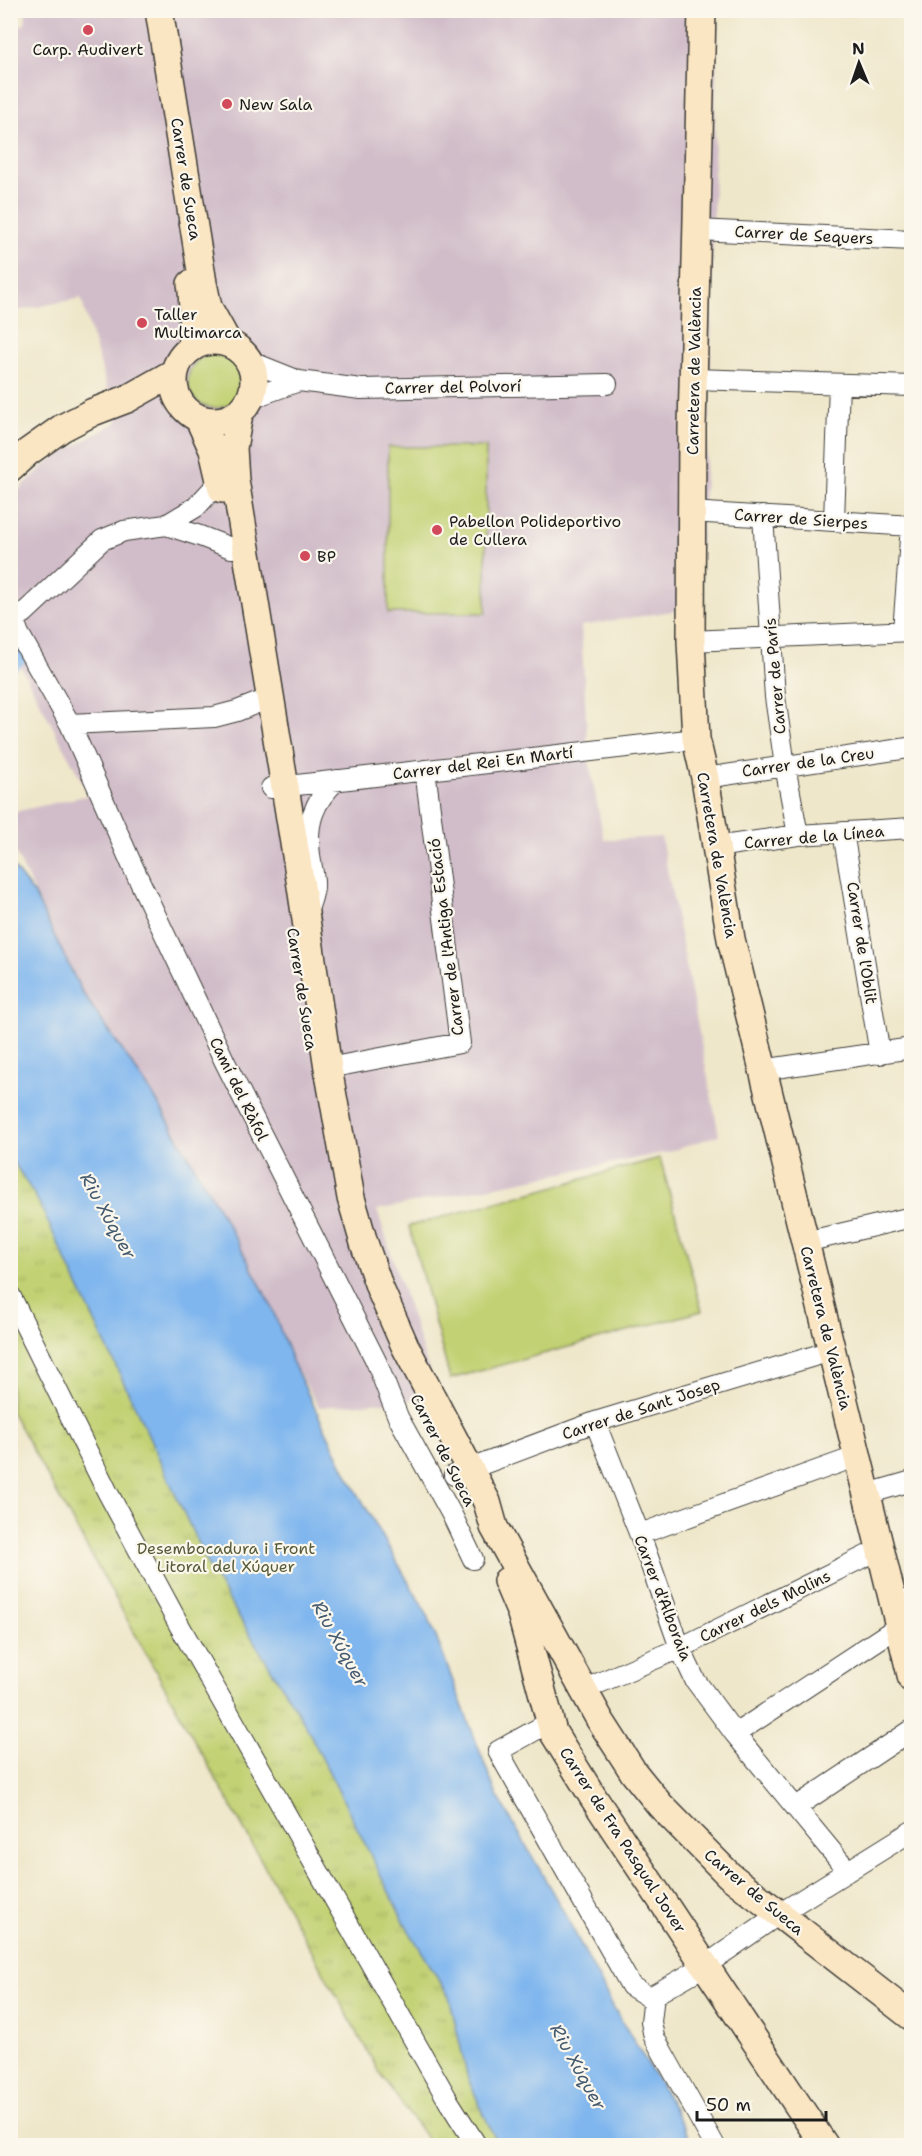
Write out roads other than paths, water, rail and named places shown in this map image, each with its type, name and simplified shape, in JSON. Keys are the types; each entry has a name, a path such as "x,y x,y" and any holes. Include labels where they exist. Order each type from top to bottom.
{"street":[{"name":"Carrer de Sueca","path":"145,10 193,295 192,348"},
{"name":"Carrer de Sueca","path":"159,10 203,284 208,307 228,343"},
{"name":"Carretera de València","path":"702,10 691,512 691,641 696,739 705,778 731,939 880,1549 902,1610 912,1679"},
{"name":"Carrer de Sequers","path":"697,230 912,240"},
{"path":"127,399 168,406 220,421 245,406 254,379 249,361 240,350 228,343 216,341 203,343 192,348 178,362 174,384 176,395 190,412"},
{"name":"Carrer del Polvorí","path":"249,361 299,381 361,388 607,384"},
{"path":"10,468 62,428 93,412 127,399 175,372"},
{"path":"694,379 912,386"},
{"name":"Carrer del Polvorí","path":"245,406 299,381"},
{"path":"834,520 839,384"},
{"name":"Carrer de Sueca","path":"245,406 233,448 234,480 326,1146 342,1219 368,1296 386,1339 462,1471 487,1502 494,1527 583,1690 614,1743 660,1805 729,1875 912,2017"},
{"name":"Carrer de Sueca","path":"190,412 213,450 221,480 257,703 278,787 306,919 327,1068 351,1198 380,1288 462,1471 472,1510 494,1527"},
{"path":"12,618 24,613 102,540 124,531 166,525 196,507 221,480"},
{"name":"Carrer de Sierpes","path":"691,512 911,526"},
{"name":"Carrer de París","path":"763,516 775,697 798,835"},
{"path":"166,525 231,548"},
{"path":"691,641 907,631 911,526"},
{"name":"Camí del Ràfol","path":"12,618 70,724 132,865 225,1062 376,1361 398,1417 448,1507 472,1559"},
{"path":"70,724 214,717 257,703"},
{"name":"Carrer del Rei En Martí","path":"278,787 696,739"},
{"name":"Carrer de la Creu","path":"705,778 912,749"},
{"name":"Carrer de l'Antiga Estació","path":"327,1068 460,1043 425,770"},
{"path":"306,919 315,885 309,853 313,812 320,796 337,780"},
{"name":"Carrer de la Línea","path":"716,847 798,835 912,828"},
{"name":"Carrer de l'Oblit","path":"843,832 880,1054"},
{"path":"762,1070 912,1048"},
{"path":"805,1242 912,1217"},
{"path":"10,1295 108,1493 178,1623 449,2102 477,2145"},
{"name":"Carrer de Sant Josep","path":"462,1471 595,1422 831,1351"},
{"name":"Carrer d'Alboraia","path":"595,1422 640,1534 680,1648 695,1680 735,1734 848,1871"},
{"path":"640,1534 858,1456"},
{"path":"867,1494 912,1481"},
{"name":"Carrer de Fra Pasqual Jover","path":"472,1510 507,1580 520,1614 553,1732 593,1797 825,2145"},
{"name":"Carrer dels Molins","path":"583,1690 680,1648 880,1549"},
{"path":"735,1734 902,1610"},
{"path":"550,1722 498,1751 631,1986 652,1999"},
{"path":"796,1807 912,1730"},
{"path":"715,2145 654,2037 651,2022 652,1999 658,1991 706,1965 779,1914 912,1831"}],"water":[{"name":"Desembocadura i Front Litoral del Xúquer","path":"11,864 34,894 82,992 155,1098 236,1239 271,1305 292,1361 348,1476 428,1616 495,1791 565,1914 615,2010 666,2094 693,2145 498,2145 468,2079 449,1996 406,1926 305,1724 209,1568 37,1199 11,1158"}],"waterway":[{"path":"10,663 18,657"}],"place":[{"name":"Carp. Audivert","path":"88,30"},
{"name":"New Sala","path":"227,104"},
{"name":"Taller Multimarca","path":"142,323"},
{"name":"Pabellon Polideportivo de Cullera","path":"437,530"},
{"name":"BP","path":"305,556"}],"water label":[{"name":"Riu Xúquer","path":"108,1216"},
{"name":"Riu Xúquer","path":"340,1644"},
{"name":"Riu Xúquer","path":"578,2067"}]}
